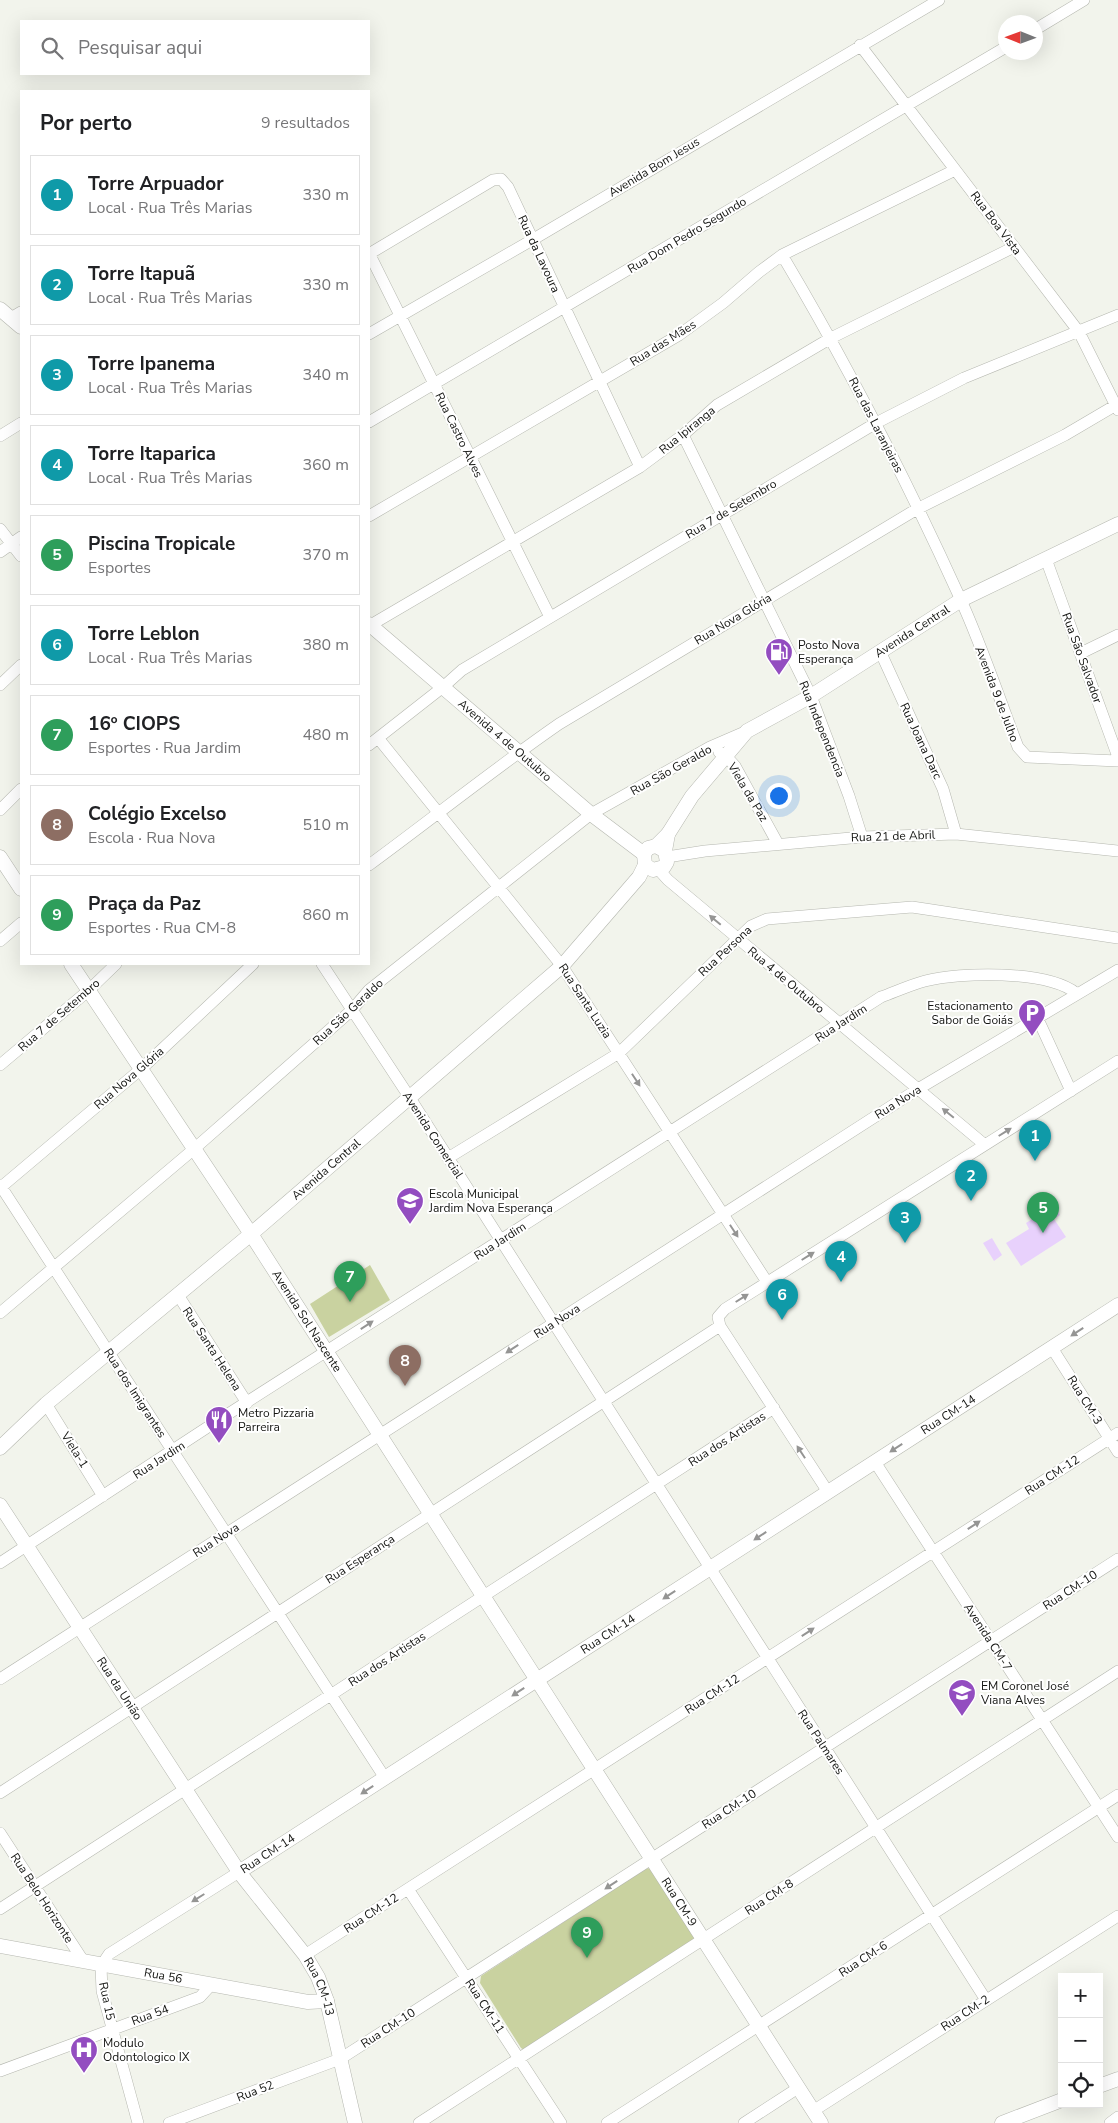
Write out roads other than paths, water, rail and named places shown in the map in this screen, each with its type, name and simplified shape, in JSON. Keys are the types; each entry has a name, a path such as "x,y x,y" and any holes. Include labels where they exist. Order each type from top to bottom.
{"street":[{"name":"Avenida Bom Jesus","path":"370,333 939,0"},
{"path":"1043,25 1084,0"},
{"name":"Rua Boa Vista","path":"860,45 1078,332 1117,408"},
{"name":"Rua Dom Pedro Segundo","path":"370,421 564,309 998,52"},
{"name":"Rua das Mães","path":"370,515 678,335 723,303 782,255 956,170"},
{"name":"Rua da Lavoura","path":"370,252 493,180 501,179 508,187 640,467"},
{"name":"Rua Ipiranga","path":"370,623 640,467 683,435 717,405 831,338 1014,247"},
{"name":"Rua Castro Alves","path":"370,255 550,617"},
{"name":"Rua das Laranjeiras","path":"782,255 831,338 876,424 961,600"},
{"path":"0,309 13,320"},
{"name":"Rua 7 de Setembro","path":"373,741 462,670 876,424 964,378 1118,315"},
{"name":"Rua Nova Glória","path":"370,864 439,814 518,752 559,724 917,508 1117,408"},
{"path":"0,436 20,424"},
{"name":"Rua Independencia","path":"683,435 811,696 849,796 862,837"},
{"name":"Avenida Central","path":"663,851 668,834 692,796 747,731 811,696 961,600 1118,524"},
{"path":"0,528 20,555"},
{"path":"0,552 20,537"},
{"name":"Rua São Salvador","path":"1046,559 1118,757"},
{"name":"Avenida 9 de Julho","path":"961,600 1018,747 1027,757 1118,761"},
{"name":"Avenida 4 de Outubro","path":"370,625 591,814 648,867"},
{"path":"1081,653 1118,635"},
{"name":"Rua Joana Darc","path":"880,651 943,789 956,834"},
{"path":"0,684 20,666"},
{"name":"Rua São Geraldo","path":"0,1313 194,1149 352,1010 369,990 591,814 710,747 747,731"},
{"name":"Rua Santa Luzia","path":"373,741 439,814 562,966 767,1282"},
{"name":"Viela da Paz","path":"710,747 726,755 735,766 778,844"},
{"path":"0,810 20,790"},
{"name":"Rua 21 de Abril","path":"663,851 705,851 862,837 956,834 1118,851"},
{"path":"648,848 663,851 664,867 648,867 648,848"},
{"path":"0,857 20,887"},
{"name":"Avenida Central","path":"0,1448 46,1404 110,1353 251,1234 562,966 648,867"},
{"name":"Rua 4 de Outubro","path":"648,867 668,880 985,1144"},
{"name":"Rua Persona","path":"448,1158 619,1053 737,938 751,926 768,920 912,907 1118,938"},
{"path":"0,941 20,924"},
{"name":"Avenida Sol Nascente","path":"72,965 251,1234 537,1680"},
{"name":"Rua 7 de Setembro","path":"0,1065 89,990 115,965"},
{"name":"Rua Nova Glória","path":"0,1186 141,1069 252,965"},
{"name":"Avenida Comercial","path":"323,965 410,1098 656,1484"},
{"name":"Rua Nova","path":"0,1679 918,1089 1076,993 1118,970"},
{"name":"Rua Jardim","path":"0,1563 881,997 925,981 971,974 1017,976 1056,983 1065,985 1076,993"},
{"path":"1037,1017 1071,1091"},
{"name":"Rua Esperança","path":"0,1793 603,1401 719,1321 725,1309 1118,1061"},
{"name":"Rua dos Imigrantes","path":"0,1186 385,1778"},
{"name":"Rua Santa Helena","path":"178,1295 247,1403"},
{"name":"Rua CM-14","path":"101,1966 108,1954 239,1872 1118,1305"},
{"path":"719,1321 828,1492"},
{"name":"Rua CM-3","path":"1052,1348 1114,1435 1118,1452"},
{"name":"Viela-1","path":"46,1404 103,1496"},
{"name":"Rua dos Artistas","path":"0,1909 774,1408"},
{"name":"Rua CM-12","path":"305,1955 1114,1435"},
{"name":"Avenida CM-7","path":"875,1462 1118,1837"},
{"name":"Rua Palmares","path":"656,1484 986,2000"},
{"name":"Rua da União","path":"0,1505 239,1872"},
{"name":"Rua CM-10","path":"340,2059 1118,1559"},
{"name":"Rua CM-8","path":"419,2123 1118,1671"},
{"name":"Rua CM-9","path":"537,1680 821,2123"},
{"name":"Rua CM-6","path":"607,2123 1118,1795"},
{"name":"Rua Belo Horizonte","path":"0,1833 84,1962"},
{"name":"Rua CM-13","path":"239,1872 305,1955 318,1977 327,2001 355,2123"},
{"name":"Rua CM-11","path":"408,1889 561,2123"},
{"name":"Rua CM-2","path":"813,2111 1118,1916"},
{"name":"Rua 56","path":"0,1946 101,1966 308,2002 327,2001"},
{"name":"Rua 15","path":"101,1966 102,1991 138,2123"},
{"name":"Rua 54","path":"0,2071 200,1996 211,1985"},
{"name":"Rua 52","path":"169,2123 340,2059"},
{"path":"1103,2085 1118,2079"},
{"path":"744,2123 798,2088"},
{"path":"1002,2123 1058,2102"},
{"path":"1110,2123 1118,2117"}],"place":[{"name":"Posto Nova Esperança","path":"779,676"},
{"name":"Estacionamento Sabor de Goiás","path":"1032,1037"},
{"name":"Torre Arpuador","path":"1035,1161"},
{"name":"Torre Itapuã","path":"971,1201"},
{"name":"Escola Municipal Jardim Nova Esperança","path":"410,1225"},
{"name":"Piscina Tropicale","path":"1043,1233"},
{"name":"Torre Ipanema","path":"905,1243"},
{"name":"Torre Itaparica","path":"841,1282"},
{"name":"16º CIOPS","path":"350,1302"},
{"name":"Torre Leblon","path":"782,1320"},
{"name":"Colégio Excelso","path":"405,1386"},
{"name":"Metro Pizzaria Parreira","path":"219,1444"},
{"name":"EM Coronel José Viana Alves","path":"962,1717"},
{"name":"Praça da Paz","path":"587,1958"},
{"name":"Modulo Odontologico IX","path":"84,2074"}]}
